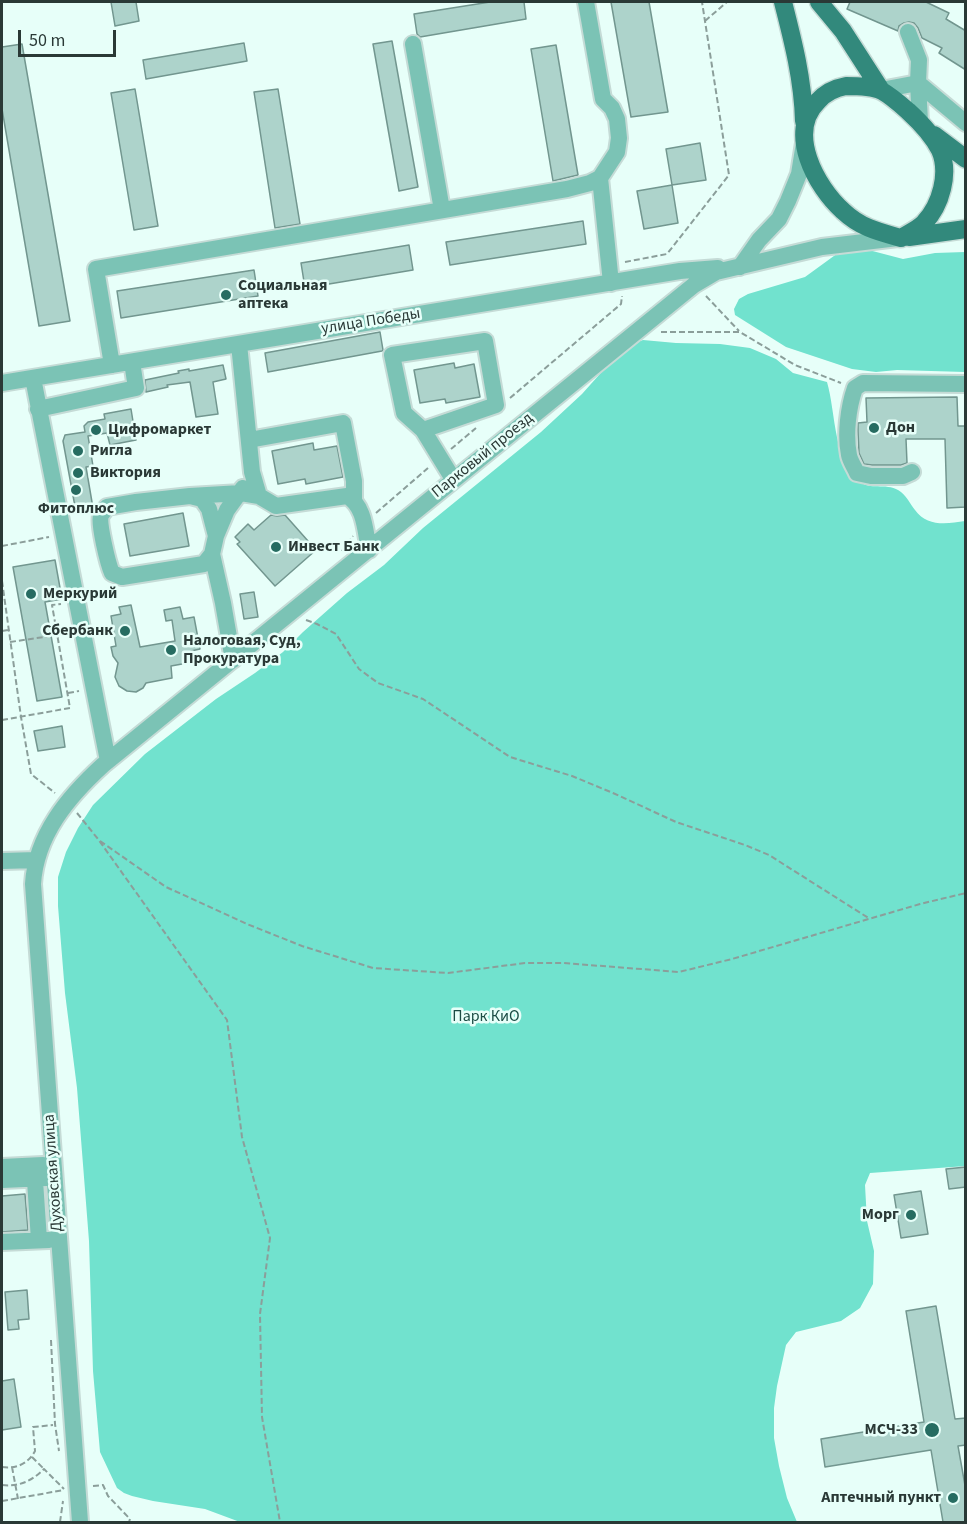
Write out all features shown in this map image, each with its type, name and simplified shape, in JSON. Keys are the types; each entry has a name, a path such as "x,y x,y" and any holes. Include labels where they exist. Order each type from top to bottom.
{"main road":[{"path":"783,2 801,78 804,146 813,170 832,200 844,213 868,229 901,238 966,228"},
{"path":"819,2 843,31 881,90 966,159"},
{"path":"804,134 806,118 810,110 824,95 836,88 860,86 881,90"},
{"path":"901,238 924,223 937,204 943,182 944,168 940,150 924,126"}],"street":[{"path":"112,365 96,269 567,189 600,178 617,152 619,138 617,119 612,108 603,99 586,2"},
{"path":"908,32 919,60 918,83 924,126"},
{"path":"413,44 442,210"},
{"path":"881,90 918,83"},
{"path":"918,83 966,123"},
{"path":"740,267 759,240 779,219 788,201 800,174 804,134"},
{"path":"600,178 610,265 616,289"},
{"name":"Парковый проезд","path":"37,860 51,825 67,802 80,786 108,761 694,285 716,272 822,247 901,238"},
{"name":"улица Победы","path":"2,383 239,344 616,289 657,275 680,271 740,267"},
{"path":"423,430 496,405 485,341 392,355 404,413 423,430 453,479"},
{"path":"239,344 252,472 259,496"},
{"path":"38,408 136,388 132,362"},
{"path":"33,378 108,761"},
{"path":"912,472 903,476 871,476 857,473 849,457 850,402 855,388 863,383 966,384"},
{"path":"249,440 343,423 354,481 354,500"},
{"path":"233,660 212,554 216,536 227,510 241,493 252,472"},
{"path":"212,554 204,564 122,577 112,573 109,565 101,528 101,516 107,507 190,496 241,493 259,496 276,506 347,496 360,507 369,550"},
{"path":"190,496 201,499 209,509 216,536"},
{"path":"2,861 37,860"},
{"name":"Духовская улица","path":"37,860 34,892 59,1239 71,1489 80,1522"},
{"path":"2,1167 35,1172"},
{"path":"2,1180 35,1172 54,1171"},
{"path":"35,1172 39,1240"},
{"path":"2,1242 59,1239"}],"path":[{"path":"610,265 667,254 729,175 702,2"},
{"path":"705,21 727,2"},
{"path":"504,404 621,304 616,289"},
{"path":"635,332 741,332 795,365 855,388"},
{"path":"340,554 363,524 477,427"},
{"path":"2,546 63,534"},
{"path":"2,581 31,774 67,802 98,839 227,1020 242,1137 270,1238 260,1314 262,1417 280,1522"},
{"path":"2,720 70,708 52,605"},
{"path":"317,624 336,634 359,669 378,682 423,699 510,757 572,776 676,822 761,852 870,918"},
{"path":"2,631 8,630"},
{"path":"10,642 58,635"},
{"path":"98,839 166,887 247,924 373,968 448,973 525,963 563,963 679,972 732,959 920,903 966,893"},
{"path":"2,1467 21,1465 32,1457 35,1451 33,1427 53,1425"},
{"path":"32,1457 71,1489"},
{"path":"12,1467 18,1498"},
{"path":"2,1485 26,1482 36,1477 44,1469"},
{"path":"2,1501 103,1485 108,1496 130,1519 129,1522"},
{"path":"60,1522 63,1501"}],"green space":[{"path":"861,248 903,259 935,253 965,252 965,372 897,370 876,372 852,369 786,347 735,315 734,309 739,299 748,294 805,277 838,253"},
{"name":"Парк КиО","path":"643,340 750,348 776,359 793,373 827,382 837,437 846,464 853,475 866,485 891,487 901,492 920,515 931,522 965,521 966,1166 870,1173 865,1185 867,1221 874,1251 873,1284 860,1308 841,1321 796,1332 786,1345 774,1408 774,1438 787,1498 797,1522 240,1522 205,1509 153,1501 124,1493 117,1488 100,1452 93,1371 89,1241 77,1088 65,993 58,906 58,877 66,852 93,805 145,754 216,699 283,652 347,593 384,565 423,528 541,432 582,394 624,347"}],"building":[{"path":"111,2 136,2 139,21 115,26"},
{"path":"490,2 524,2 526,19 420,37 417,34 414,14"},
{"path":"611,2 649,2 668,112 631,117"},
{"path":"850,2 926,2 949,13 946,19 966,31 966,70 939,53 942,48 922,38 914,23 904,23 899,26 898,31 847,9"},
{"path":"392,41 418,187 399,191 373,44"},
{"path":"244,43 247,61 146,79 143,60"},
{"path":"22,44 70,321 39,326 2,109 2,47"},
{"path":"556,45 578,175 553,181 531,49"},
{"path":"135,89 158,226 134,230 111,93"},
{"path":"278,89 300,224 275,228 254,92"},
{"path":"700,143 706,180 672,185 666,149"},
{"path":"672,185 678,223 644,229 637,191"},
{"path":"583,221 586,244 450,265 446,242"},
{"path":"409,245 413,270 305,288 301,263"},
{"path":"254,270 258,296 121,318 117,291"},
{"path":"380,332 382,351 268,372 265,353"},
{"path":"454,363 455,368 474,364 480,397 446,403 445,399 420,403 414,370"},
{"path":"223,365 226,379 213,382 218,414 196,417 190,382 167,385 168,387 146,392 145,380 179,373 178,371"},
{"path":"957,397 958,426 966,426 966,507 947,508 945,439 906,439 907,463 901,465 864,464 859,453 858,423 867,422 866,398"},
{"path":"131,409 136,440 110,445 107,433 88,436 93,466 86,467 93,508 76,512 63,441 65,435 85,432 84,426 88,422 105,419 104,414"},
{"path":"313,443 314,450 337,446 343,477 306,484 305,479 278,484 272,451"},
{"path":"183,513 189,546 130,556 124,524"},
{"name":"Инвест Банк","path":"271,515 285,515 316,550 275,586 237,544 240,542 235,537 248,524 254,530"},
{"path":"55,560 62,599 45,602 62,697 37,701 13,567"},
{"path":"254,592 258,617 244,619 240,594"},
{"name":"Налоговая, Суд, Прокуратура","path":"131,605 140,647 175,641 172,620 166,621 164,610 180,607 183,619 194,617 200,649 191,651 193,662 171,666 172,678 146,683 136,692 127,691 119,686 115,677 118,663 111,647 116,646 111,616 121,614 119,607"},
{"path":"62,726 65,747 38,751 34,731"},
{"path":"966,1167 966,1187 949,1189 946,1169"},
{"name":"Морг","path":"921,1191 928,1234 901,1238 894,1195"},
{"path":"25,1194 28,1230 2,1232 2,1196"},
{"path":"27,1290 29,1319 18,1320 19,1329 8,1330 5,1292"},
{"path":"936,1306 955,1419 966,1418 966,1445 958,1446 966,1491 966,1522 943,1522 931,1450 825,1467 821,1439 924,1422 906,1311"},
{"path":"14,1379 21,1427 2,1430 2,1381"}],"place":[{"name":"Социальная аптека","path":"226,295"},
{"name":"Дон","path":"874,428"},
{"name":"Цифромаркет","path":"96,430"},
{"name":"Ригла","path":"78,451"},
{"name":"Виктория","path":"78,473"},
{"name":"Фитоплюс","path":"76,490"},
{"name":"Инвест Банк","path":"276,547"},
{"name":"Меркурий","path":"31,594"},
{"name":"Сбербанк","path":"125,631"},
{"name":"Налоговая, Суд, Прокуратура","path":"171,650"},
{"name":"Морг","path":"911,1215"},
{"name":"МСЧ-33","path":"932,1430"},
{"name":"Аптечный пункт","path":"953,1498"}]}
